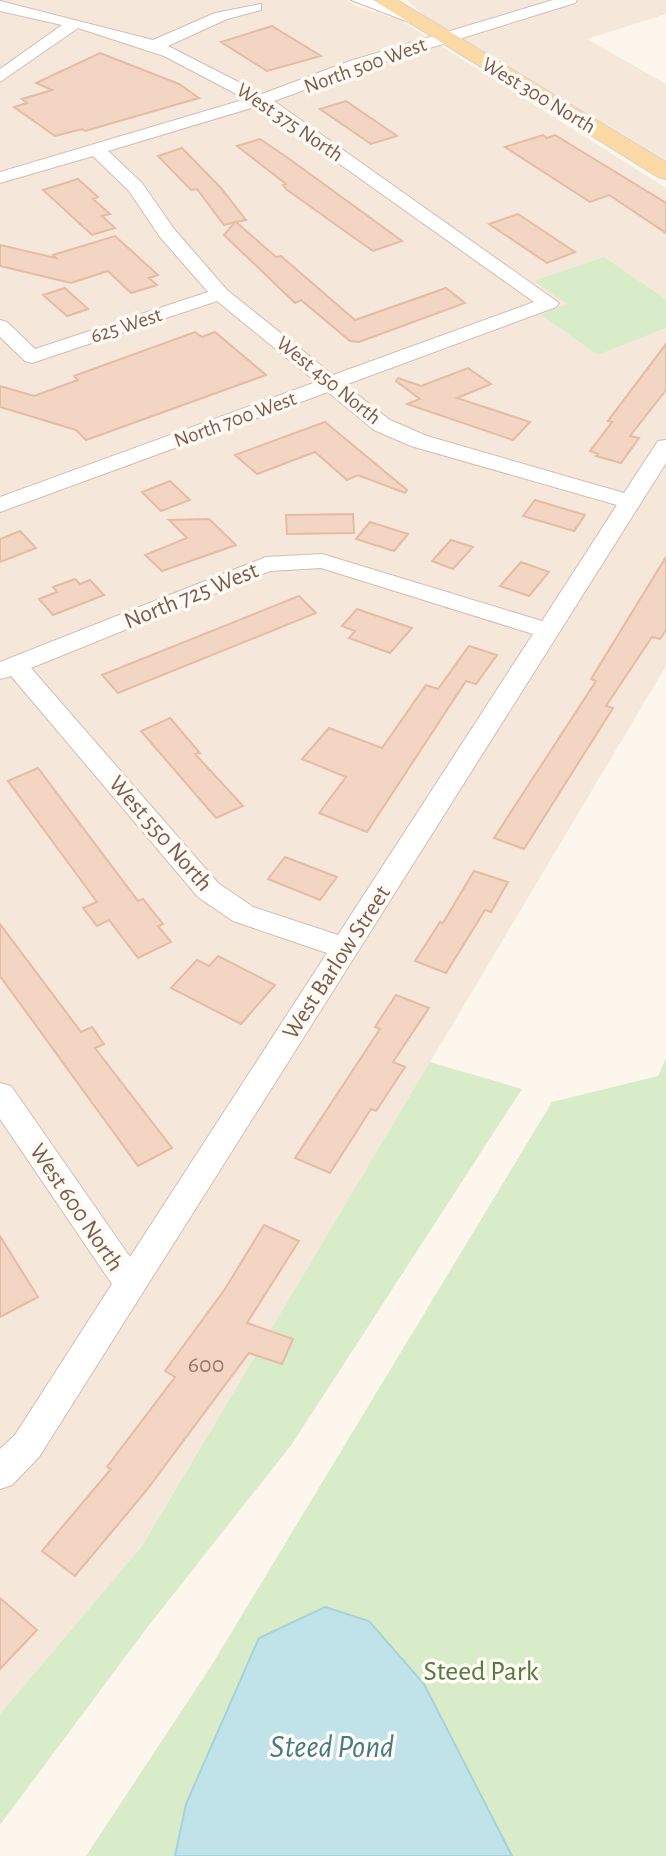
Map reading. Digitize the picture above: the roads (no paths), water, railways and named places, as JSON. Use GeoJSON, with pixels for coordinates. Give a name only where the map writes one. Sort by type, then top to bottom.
{"type":"FeatureCollection","features":[{"type":"Feature","properties":{"kind":"main road","name":"West 300 North"},"geometry":{"type":"LineString","coordinates":[[383,0],[666,172]]}},
{"type":"Feature","properties":{"kind":"street","name":"West 300 North"},"geometry":{"type":"LineString","coordinates":[[359,0],[412,18]]}},
{"type":"Feature","properties":{"kind":"street","name":"West 300 North"},"geometry":{"type":"LineString","coordinates":[[398,0],[412,18]]}},
{"type":"Feature","properties":{"kind":"street","name":"North 500 West"},"geometry":{"type":"LineString","coordinates":[[0,178],[261,100],[545,3],[569,0]]}},
{"type":"Feature","properties":{"kind":"street"},"geometry":{"type":"LineString","coordinates":[[155,46],[250,3]]}},
{"type":"Feature","properties":{"kind":"street","name":"West 375 North"},"geometry":{"type":"LineString","coordinates":[[0,6],[75,23],[155,46],[261,100],[549,303]]}},
{"type":"Feature","properties":{"kind":"street"},"geometry":{"type":"LineString","coordinates":[[0,78],[75,23]]}},
{"type":"Feature","properties":{"kind":"street","name":"West 450 North"},"geometry":{"type":"LineString","coordinates":[[96,149],[136,187],[167,233],[220,294],[382,425],[399,434],[630,502]]}},
{"type":"Feature","properties":{"kind":"street","name":"625 West"},"geometry":{"type":"LineString","coordinates":[[0,326],[32,356],[220,294]]}},
{"type":"Feature","properties":{"kind":"street","name":"North 700 West"},"geometry":{"type":"LineString","coordinates":[[0,505],[549,303]]}},
{"type":"Feature","properties":{"kind":"street","name":"West Barlow Street"},"geometry":{"type":"LineString","coordinates":[[0,1474],[27,1446],[666,446]]}},
{"type":"Feature","properties":{"kind":"street","name":"North 725 West"},"geometry":{"type":"LineString","coordinates":[[7,668],[266,564],[322,561],[548,631]]}},
{"type":"Feature","properties":{"kind":"street","name":"West 550 North"},"geometry":{"type":"LineString","coordinates":[[7,668],[208,890],[243,914],[345,948]]}},
{"type":"Feature","properties":{"kind":"street","name":"West 600 North"},"geometry":{"type":"LineString","coordinates":[[0,1095],[130,1284]]}},
{"type":"Feature","properties":{"kind":"water","name":"Steed Pond"},"geometry":{"type":"Polygon","coordinates":[[[325,1607],[369,1621],[424,1684],[512,1856],[175,1856],[186,1804],[259,1638],[325,1607]]]}},
{"type":"Feature","properties":{"kind":"park label","name":"Steed Park"},"geometry":{"type":"Point","coordinates":[481,1670]}}]}
